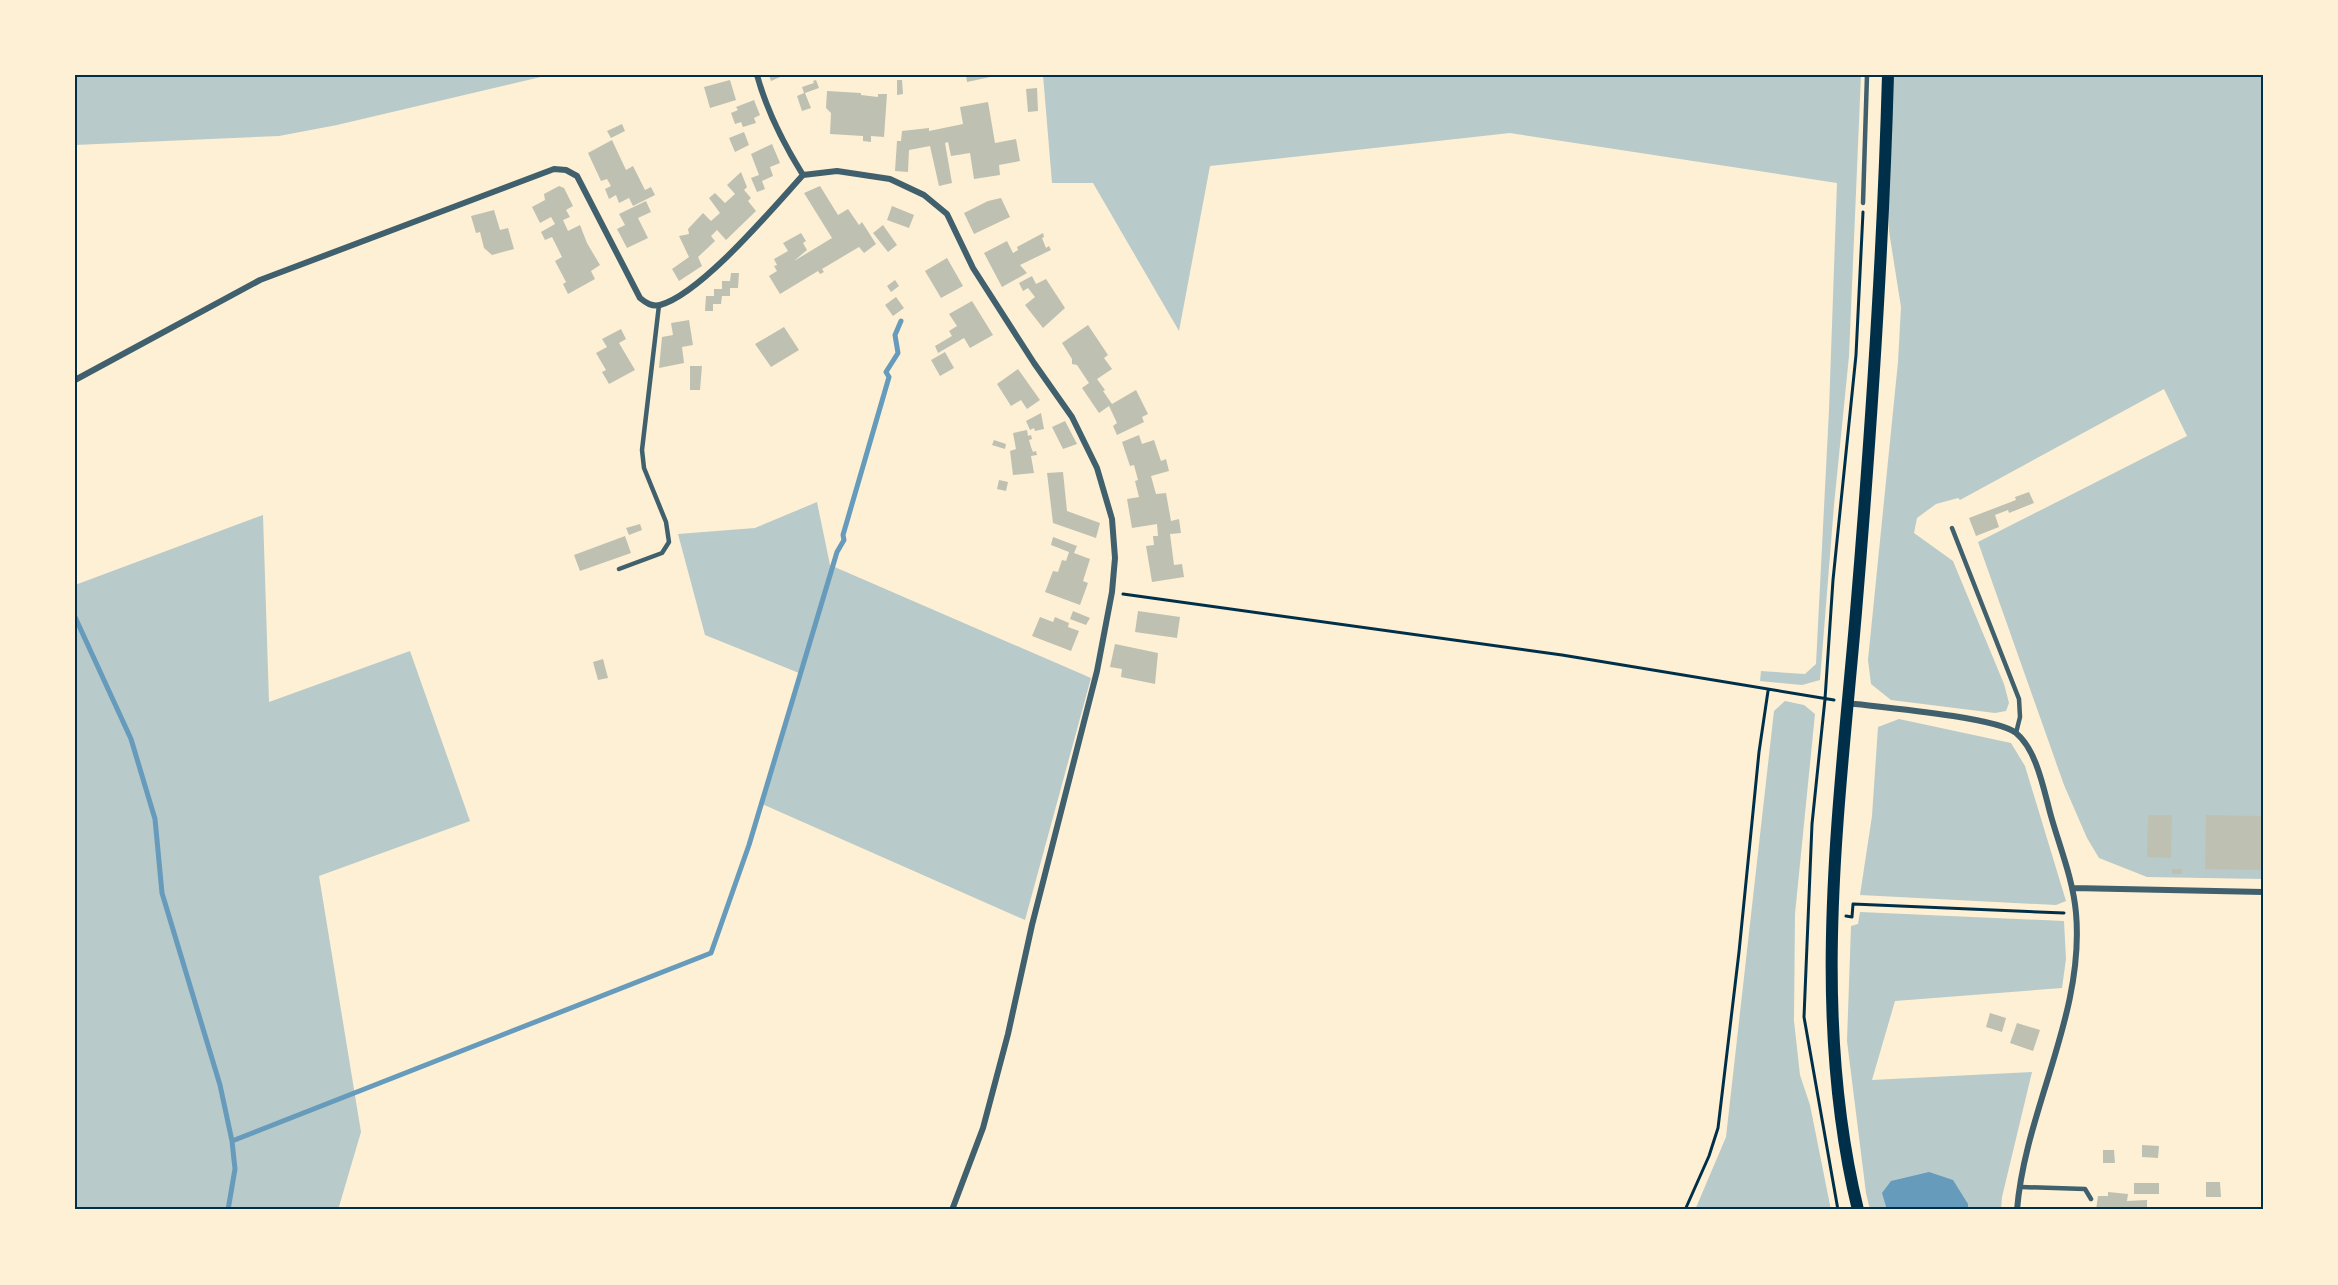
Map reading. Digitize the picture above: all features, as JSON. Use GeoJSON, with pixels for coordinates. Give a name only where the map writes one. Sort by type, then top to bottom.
{"type":"FeatureCollection","features":[{"type":"Feature","properties":{"kind":"main road"},"geometry":{"type":"LineString","coordinates":[[1858,1210],[1838,1102],[1833,1055],[1831,916],[1863,517],[1882,239],[1888,75]]}},
{"type":"Feature","properties":{"kind":"street"},"geometry":{"type":"LineString","coordinates":[[758,75],[765,105],[784,145],[803,176]]}},
{"type":"Feature","properties":{"kind":"street"},"geometry":{"type":"LineString","coordinates":[[75,380],[260,280],[554,169],[567,170],[577,176],[640,298],[649,305],[659,305],[681,295],[704,278],[803,176],[837,171],[890,179],[924,195],[947,214],[973,268],[1071,417],[1097,468],[1112,519],[1115,558],[1112,592],[1097,671],[1032,925],[1008,1034],[983,1128],[952,1210]]}},
{"type":"Feature","properties":{"kind":"street"},"geometry":{"type":"LineString","coordinates":[[1847,703],[1992,723],[2016,733],[2035,759],[2073,888],[2076,914],[2076,955],[2069,1001],[2032,1133],[2017,1210]]}},
{"type":"Feature","properties":{"kind":"street"},"geometry":{"type":"LineString","coordinates":[[2073,888],[2263,892]]}},
{"type":"Feature","properties":{"kind":"lane"},"geometry":{"type":"LineString","coordinates":[[1863,203],[1867,75]]}},
{"type":"Feature","properties":{"kind":"lane"},"geometry":{"type":"LineString","coordinates":[[619,569],[662,553],[669,542],[666,522],[644,468],[642,450],[659,305]]}},
{"type":"Feature","properties":{"kind":"lane"},"geometry":{"type":"LineString","coordinates":[[1952,528],[2019,699],[2020,717],[2016,733]]}},
{"type":"Feature","properties":{"kind":"lane"},"geometry":{"type":"LineString","coordinates":[[2021,1187],[2085,1189],[2091,1198]]}},
{"type":"Feature","properties":{"kind":"path"},"geometry":{"type":"LineString","coordinates":[[1838,1210],[1804,1017],[1812,824],[1825,699],[1833,580],[1856,355],[1863,203]]}},
{"type":"Feature","properties":{"kind":"path"},"geometry":{"type":"LineString","coordinates":[[1112,592],[1562,655],[1825,699]]}},
{"type":"Feature","properties":{"kind":"path"},"geometry":{"type":"LineString","coordinates":[[1685,1210],[1709,1156],[1718,1128],[1759,752],[1768,691]]}},
{"type":"Feature","properties":{"kind":"path"},"geometry":{"type":"LineString","coordinates":[[1831,916],[1852,916],[1853,904],[2076,914]]}},
{"type":"Feature","properties":{"kind":"shaded area"},"geometry":{"type":"Polygon","coordinates":[[[75,75],[549,75],[337,125],[279,136],[75,145],[75,75]]]}},
{"type":"Feature","properties":{"kind":"shaded area"},"geometry":{"type":"Polygon","coordinates":[[[1043,75],[1861,75],[1849,356],[1820,680],[1802,685],[1760,681],[1761,671],[1805,674],[1816,664],[1829,410],[1837,183],[1510,133],[1210,166],[1179,331],[1093,183],[1052,183],[1043,75]]]}},
{"type":"Feature","properties":{"kind":"shaded area"},"geometry":{"type":"Polygon","coordinates":[[[1885,75],[2263,75],[2263,879],[2147,877],[2099,858],[2087,838],[2064,785],[1978,542],[2187,436],[2164,389],[1960,500],[1958,498],[1936,504],[1917,518],[1914,533],[1953,561],[2004,684],[2009,703],[2006,711],[1995,713],[1891,700],[1871,684],[1868,660],[1898,362],[1901,307],[1889,231],[1884,116],[1885,75]]]}},
{"type":"Feature","properties":{"kind":"shaded area"},"geometry":{"type":"Polygon","coordinates":[[[817,502],[830,565],[1091,678],[1025,920],[762,804],[799,673],[705,635],[678,534],[755,528],[817,502]]]}},
{"type":"Feature","properties":{"kind":"shaded area"},"geometry":{"type":"Polygon","coordinates":[[[263,515],[269,702],[410,651],[470,821],[319,876],[361,1132],[338,1210],[75,1210],[75,585],[263,515]]]}},
{"type":"Feature","properties":{"kind":"shaded area"},"geometry":{"type":"Polygon","coordinates":[[[1785,701],[1804,705],[1815,714],[1795,914],[1794,1021],[1800,1075],[1810,1105],[1831,1210],[1695,1210],[1726,1137],[1774,711],[1785,701]]]}},
{"type":"Feature","properties":{"kind":"shaded area"},"geometry":{"type":"Polygon","coordinates":[[[1899,719],[2011,743],[2025,766],[2066,901],[2056,905],[1860,895],[1872,816],[1878,727],[1899,719]]]}},
{"type":"Feature","properties":{"kind":"shaded area"},"geometry":{"type":"Polygon","coordinates":[[[1860,912],[2064,921],[2066,959],[2062,988],[1895,1001],[1872,1080],[2032,1072],[2002,1197],[2001,1210],[1870,1210],[1847,1041],[1851,926],[1858,924],[1860,912]]]}},
{"type":"Feature","properties":{"kind":"water"},"geometry":{"type":"Polygon","coordinates":[[[1929,1172],[1953,1180],[1968,1204],[1968,1210],[1887,1210],[1882,1193],[1891,1181],[1929,1172]]]}},
{"type":"Feature","properties":{"kind":"building"},"geometry":{"type":"Polygon","coordinates":[[[769,75],[785,75],[771,81],[769,75]]]}},
{"type":"Feature","properties":{"kind":"building"},"geometry":{"type":"Polygon","coordinates":[[[966,75],[995,75],[995,76],[967,82],[966,75]]]}},
{"type":"Feature","properties":{"kind":"building"},"geometry":{"type":"Polygon","coordinates":[[[730,80],[736,100],[710,108],[704,87],[730,80]]]}},
{"type":"Feature","properties":{"kind":"building"},"geometry":{"type":"Polygon","coordinates":[[[816,80],[819,88],[805,93],[811,108],[802,111],[797,96],[804,93],[802,87],[816,80]]]}},
{"type":"Feature","properties":{"kind":"building"},"geometry":{"type":"Polygon","coordinates":[[[897,80],[902,80],[903,94],[897,95],[897,80]]]}},
{"type":"Feature","properties":{"kind":"building"},"geometry":{"type":"Polygon","coordinates":[[[1037,88],[1038,111],[1028,112],[1026,89],[1037,88]]]}},
{"type":"Feature","properties":{"kind":"building"},"geometry":{"type":"Polygon","coordinates":[[[827,91],[861,93],[861,95],[878,97],[878,94],[887,94],[884,137],[871,136],[871,142],[863,141],[863,136],[830,134],[831,113],[826,108],[827,91]]]}},
{"type":"Feature","properties":{"kind":"building"},"geometry":{"type":"Polygon","coordinates":[[[754,100],[760,115],[754,118],[756,123],[743,127],[741,122],[735,124],[731,113],[738,110],[736,107],[754,100]]]}},
{"type":"Feature","properties":{"kind":"building"},"geometry":{"type":"Polygon","coordinates":[[[988,102],[995,143],[1016,139],[1020,161],[999,165],[1000,175],[974,179],[970,153],[951,156],[948,142],[945,143],[952,183],[939,186],[930,146],[909,150],[908,172],[895,171],[897,141],[901,141],[902,131],[929,128],[929,131],[963,124],[960,107],[988,102]]]}},
{"type":"Feature","properties":{"kind":"building"},"geometry":{"type":"Polygon","coordinates":[[[622,124],[625,131],[611,138],[607,131],[622,124]]]}},
{"type":"Feature","properties":{"kind":"building"},"geometry":{"type":"Polygon","coordinates":[[[744,132],[749,145],[735,152],[729,138],[744,132]]]}},
{"type":"Feature","properties":{"kind":"building"},"geometry":{"type":"Polygon","coordinates":[[[612,140],[626,170],[633,166],[645,190],[651,187],[655,195],[633,206],[629,198],[619,203],[616,195],[609,199],[605,189],[611,186],[607,179],[601,181],[588,153],[612,140]]]}},
{"type":"Feature","properties":{"kind":"building"},"geometry":{"type":"Polygon","coordinates":[[[772,144],[780,163],[770,167],[773,176],[762,181],[765,189],[757,192],[751,178],[759,175],[751,154],[772,144]]]}},
{"type":"Feature","properties":{"kind":"building"},"geometry":{"type":"Polygon","coordinates":[[[741,172],[747,187],[744,190],[751,198],[748,201],[756,211],[726,240],[717,230],[711,236],[715,241],[698,257],[702,266],[679,281],[672,269],[689,257],[679,236],[689,234],[688,229],[703,213],[711,221],[720,213],[709,198],[715,193],[725,203],[735,194],[727,185],[741,172]]]}},
{"type":"Feature","properties":{"kind":"building"},"geometry":{"type":"Polygon","coordinates":[[[559,186],[564,188],[573,206],[566,210],[570,217],[563,220],[568,231],[580,225],[600,265],[591,271],[595,279],[568,294],[563,284],[566,282],[555,261],[562,257],[552,237],[545,240],[541,232],[555,224],[551,217],[540,223],[532,207],[545,200],[544,194],[559,186]]]}},
{"type":"Feature","properties":{"kind":"building"},"geometry":{"type":"Polygon","coordinates":[[[820,186],[838,215],[848,209],[859,225],[862,222],[876,244],[864,253],[859,247],[822,269],[824,272],[820,274],[818,271],[780,294],[769,276],[777,271],[774,259],[788,251],[783,243],[801,233],[806,241],[803,243],[807,250],[794,261],[832,238],[804,193],[820,186]]]}},
{"type":"Feature","properties":{"kind":"building"},"geometry":{"type":"Polygon","coordinates":[[[1001,198],[1010,217],[974,234],[964,213],[988,201],[1001,198]]]}},
{"type":"Feature","properties":{"kind":"building"},"geometry":{"type":"Polygon","coordinates":[[[646,201],[651,212],[638,218],[648,238],[627,248],[617,229],[625,225],[619,214],[646,201]]]}},
{"type":"Feature","properties":{"kind":"building"},"geometry":{"type":"Polygon","coordinates":[[[892,206],[914,215],[909,228],[887,220],[892,206]]]}},
{"type":"Feature","properties":{"kind":"building"},"geometry":{"type":"Polygon","coordinates":[[[494,210],[500,230],[508,228],[514,249],[492,255],[484,248],[480,232],[476,233],[471,216],[494,210]]]}},
{"type":"Feature","properties":{"kind":"building"},"geometry":{"type":"Polygon","coordinates":[[[883,225],[897,245],[888,252],[873,233],[883,225]]]}},
{"type":"Feature","properties":{"kind":"building"},"geometry":{"type":"Polygon","coordinates":[[[1043,233],[1042,238],[1046,248],[1049,246],[1051,250],[1020,265],[1027,273],[1002,287],[984,253],[1007,241],[1013,253],[1018,250],[1017,247],[1043,233]]]}},
{"type":"Feature","properties":{"kind":"building"},"geometry":{"type":"Polygon","coordinates":[[[947,258],[963,286],[941,298],[925,271],[947,258]]]}},
{"type":"Feature","properties":{"kind":"building"},"geometry":{"type":"Polygon","coordinates":[[[731,273],[739,273],[738,288],[730,288],[730,296],[722,296],[721,304],[713,304],[713,311],[705,311],[706,296],[714,296],[714,289],[722,289],[722,281],[730,281],[731,273]]]}},
{"type":"Feature","properties":{"kind":"building"},"geometry":{"type":"Polygon","coordinates":[[[1032,276],[1036,284],[1046,279],[1065,308],[1043,328],[1025,305],[1035,297],[1028,288],[1023,291],[1019,283],[1032,276]]]}},
{"type":"Feature","properties":{"kind":"building"},"geometry":{"type":"Polygon","coordinates":[[[895,280],[899,286],[891,292],[887,286],[895,280]]]}},
{"type":"Feature","properties":{"kind":"building"},"geometry":{"type":"Polygon","coordinates":[[[896,297],[904,308],[893,316],[885,305],[896,297]]]}},
{"type":"Feature","properties":{"kind":"building"},"geometry":{"type":"Polygon","coordinates":[[[972,301],[993,335],[970,348],[964,338],[938,353],[935,346],[952,336],[949,331],[957,326],[949,314],[972,301]]]}},
{"type":"Feature","properties":{"kind":"building"},"geometry":{"type":"Polygon","coordinates":[[[689,320],[693,345],[682,347],[684,363],[659,368],[662,337],[673,335],[671,323],[689,320]]]}},
{"type":"Feature","properties":{"kind":"building"},"geometry":{"type":"Polygon","coordinates":[[[1088,325],[1108,355],[1104,358],[1112,369],[1097,379],[1105,390],[1103,391],[1112,404],[1136,390],[1148,414],[1142,417],[1144,422],[1117,435],[1113,426],[1117,423],[1109,406],[1099,413],[1082,388],[1089,383],[1077,365],[1072,364],[1072,359],[1062,343],[1088,325]]]}},
{"type":"Feature","properties":{"kind":"building"},"geometry":{"type":"Polygon","coordinates":[[[784,327],[799,350],[771,367],[755,344],[784,327]]]}},
{"type":"Feature","properties":{"kind":"building"},"geometry":{"type":"Polygon","coordinates":[[[621,329],[626,339],[619,343],[635,370],[609,384],[602,372],[606,370],[596,353],[607,347],[602,339],[621,329]]]}},
{"type":"Feature","properties":{"kind":"building"},"geometry":{"type":"Polygon","coordinates":[[[945,352],[954,368],[940,376],[931,360],[945,352]]]}},
{"type":"Feature","properties":{"kind":"building"},"geometry":{"type":"Polygon","coordinates":[[[690,366],[702,366],[700,390],[690,390],[690,366]]]}},
{"type":"Feature","properties":{"kind":"building"},"geometry":{"type":"Polygon","coordinates":[[[1018,369],[1040,400],[1027,409],[1021,400],[1011,406],[997,384],[1018,369]]]}},
{"type":"Feature","properties":{"kind":"building"},"geometry":{"type":"Polygon","coordinates":[[[1041,413],[1044,429],[1030,430],[1026,421],[1041,413]]]}},
{"type":"Feature","properties":{"kind":"building"},"geometry":{"type":"Polygon","coordinates":[[[1065,421],[1077,444],[1063,449],[1052,427],[1065,421]]]}},
{"type":"Feature","properties":{"kind":"building"},"geometry":{"type":"Polygon","coordinates":[[[1027,430],[1028,436],[1031,435],[1032,439],[1029,440],[1033,452],[1036,451],[1037,455],[1031,456],[1034,473],[1013,475],[1010,451],[1016,449],[1013,433],[1027,430]]]}},
{"type":"Feature","properties":{"kind":"building"},"geometry":{"type":"Polygon","coordinates":[[[1139,435],[1142,444],[1154,440],[1161,461],[1166,459],[1169,471],[1151,476],[1156,494],[1166,493],[1171,521],[1179,519],[1181,533],[1170,534],[1174,565],[1182,564],[1184,577],[1152,582],[1146,546],[1154,545],[1153,536],[1158,536],[1157,524],[1132,528],[1127,499],[1139,497],[1135,481],[1138,480],[1134,465],[1130,466],[1122,442],[1139,435]]]}},
{"type":"Feature","properties":{"kind":"building"},"geometry":{"type":"Polygon","coordinates":[[[994,440],[1006,444],[1005,449],[992,445],[994,440]]]}},
{"type":"Feature","properties":{"kind":"building"},"geometry":{"type":"Polygon","coordinates":[[[1063,472],[1067,511],[1100,523],[1096,538],[1053,523],[1047,473],[1063,472]]]}},
{"type":"Feature","properties":{"kind":"building"},"geometry":{"type":"Polygon","coordinates":[[[999,480],[1008,482],[1006,491],[997,489],[999,480]]]}},
{"type":"Feature","properties":{"kind":"building"},"geometry":{"type":"Polygon","coordinates":[[[2029,492],[2034,503],[2009,513],[2008,510],[1995,515],[1999,527],[1976,536],[1969,518],[2016,500],[2015,497],[2029,492]]]}},
{"type":"Feature","properties":{"kind":"building"},"geometry":{"type":"Polygon","coordinates":[[[640,524],[642,530],[629,535],[626,528],[640,524]]]}},
{"type":"Feature","properties":{"kind":"building"},"geometry":{"type":"Polygon","coordinates":[[[625,536],[631,553],[580,571],[574,555],[625,536]]]}},
{"type":"Feature","properties":{"kind":"building"},"geometry":{"type":"Polygon","coordinates":[[[1053,537],[1077,546],[1074,553],[1090,559],[1083,581],[1088,583],[1080,605],[1045,592],[1053,571],[1058,572],[1062,560],[1066,561],[1069,552],[1051,545],[1053,537]]]}},
{"type":"Feature","properties":{"kind":"building"},"geometry":{"type":"Polygon","coordinates":[[[1073,611],[1090,618],[1086,625],[1070,619],[1073,611]]]}},
{"type":"Feature","properties":{"kind":"building"},"geometry":{"type":"Polygon","coordinates":[[[1138,611],[1180,617],[1177,638],[1135,632],[1138,611]]]}},
{"type":"Feature","properties":{"kind":"building"},"geometry":{"type":"Polygon","coordinates":[[[1040,617],[1053,622],[1055,617],[1069,623],[1068,627],[1079,631],[1071,651],[1032,636],[1040,617]]]}},
{"type":"Feature","properties":{"kind":"building"},"geometry":{"type":"Polygon","coordinates":[[[1115,644],[1158,653],[1155,684],[1121,677],[1122,669],[1110,667],[1115,644]]]}},
{"type":"Feature","properties":{"kind":"building"},"geometry":{"type":"Polygon","coordinates":[[[603,659],[608,678],[598,680],[593,662],[603,659]]]}},
{"type":"Feature","properties":{"kind":"building"},"geometry":{"type":"Polygon","coordinates":[[[2148,815],[2172,815],[2171,858],[2147,857],[2148,815]]]}},
{"type":"Feature","properties":{"kind":"building"},"geometry":{"type":"Polygon","coordinates":[[[2206,815],[2263,816],[2263,870],[2205,869],[2206,815]]]}},
{"type":"Feature","properties":{"kind":"building"},"geometry":{"type":"Polygon","coordinates":[[[2172,869],[2182,869],[2182,874],[2172,874],[2172,869]]]}},
{"type":"Feature","properties":{"kind":"building"},"geometry":{"type":"Polygon","coordinates":[[[1990,1013],[2006,1018],[2002,1032],[1986,1027],[1990,1013]]]}},
{"type":"Feature","properties":{"kind":"building"},"geometry":{"type":"Polygon","coordinates":[[[2017,1023],[2040,1030],[2033,1051],[2010,1043],[2017,1023]]]}},
{"type":"Feature","properties":{"kind":"building"},"geometry":{"type":"Polygon","coordinates":[[[2142,1145],[2159,1146],[2158,1158],[2142,1157],[2142,1145]]]}},
{"type":"Feature","properties":{"kind":"building"},"geometry":{"type":"Polygon","coordinates":[[[2103,1150],[2114,1150],[2115,1163],[2103,1163],[2103,1150]]]}},
{"type":"Feature","properties":{"kind":"building"},"geometry":{"type":"Polygon","coordinates":[[[2206,1182],[2220,1182],[2221,1197],[2206,1197],[2206,1182]]]}},
{"type":"Feature","properties":{"kind":"building"},"geometry":{"type":"Polygon","coordinates":[[[2134,1183],[2159,1183],[2159,1194],[2134,1194],[2134,1183]]]}},
{"type":"Feature","properties":{"kind":"building"},"geometry":{"type":"Polygon","coordinates":[[[2108,1192],[2128,1194],[2127,1201],[2147,1200],[2147,1210],[2096,1210],[2098,1196],[2108,1196],[2108,1192]]]}},
{"type":"Feature","properties":{"kind":"waterway"},"geometry":{"type":"LineString","coordinates":[[232,1141],[711,953],[749,845],[837,552],[844,540],[843,535],[889,377],[886,372],[898,353],[895,335],[901,321]]}},
{"type":"Feature","properties":{"kind":"waterway"},"geometry":{"type":"LineString","coordinates":[[75,617],[131,739],[155,819],[162,893],[220,1085],[232,1141],[235,1169],[228,1210]]}}]}
